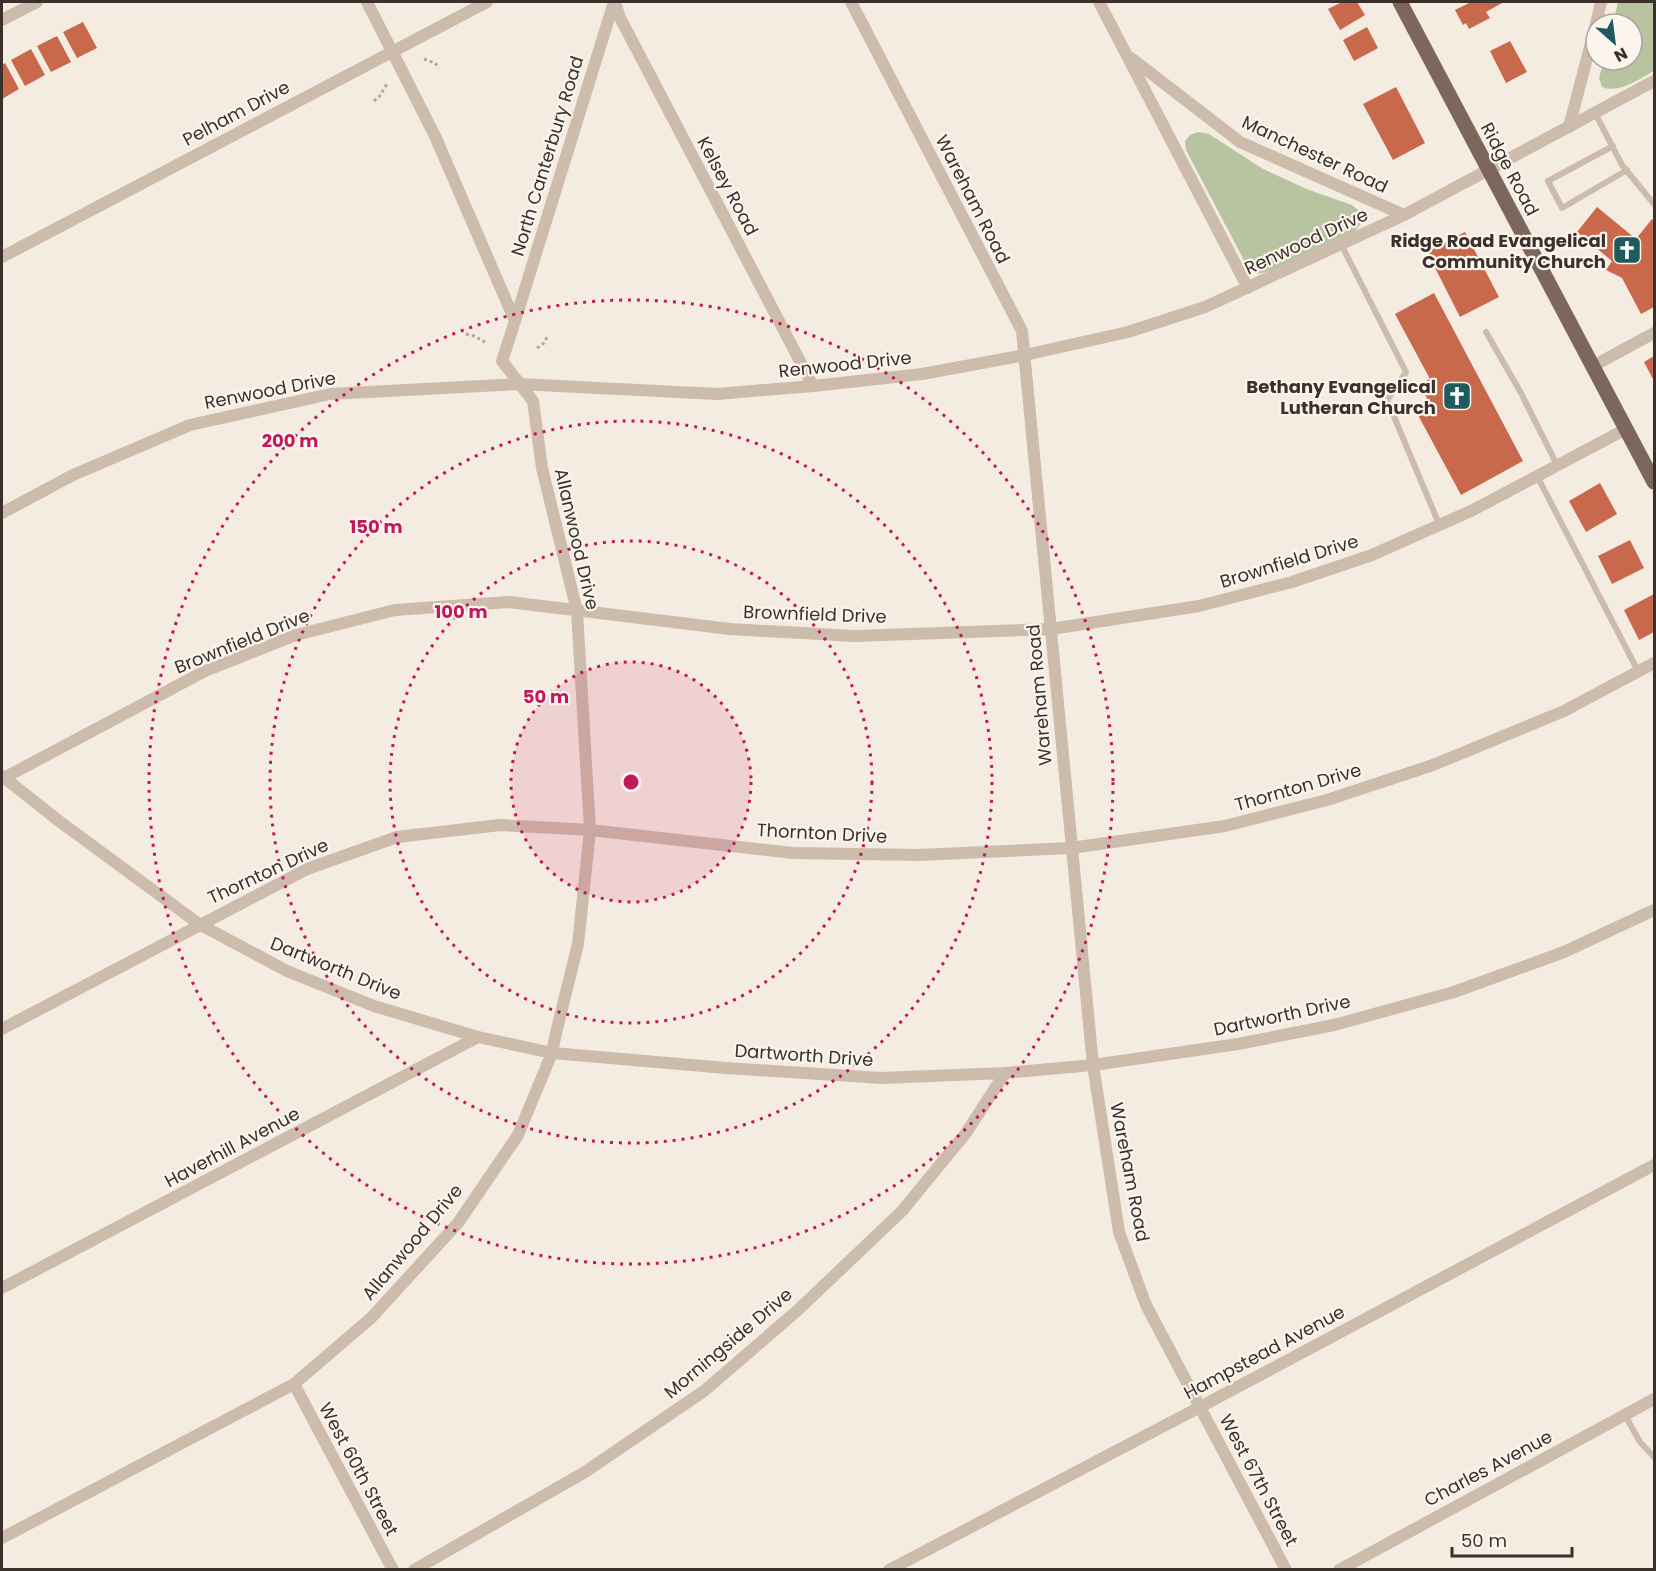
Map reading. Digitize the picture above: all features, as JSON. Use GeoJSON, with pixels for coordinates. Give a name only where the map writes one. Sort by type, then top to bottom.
{"type":"FeatureCollection","features":[{"type":"Feature","properties":{"kind":"main road","name":"Ridge Road"},"geometry":{"type":"LineString","coordinates":[[1400,2],[1654,482]]}},
{"type":"Feature","properties":{"kind":"street"},"geometry":{"type":"LineString","coordinates":[[2,20],[37,2]]}},
{"type":"Feature","properties":{"kind":"street"},"geometry":{"type":"LineString","coordinates":[[367,2],[435,136],[515,321]]}},
{"type":"Feature","properties":{"kind":"street","name":"Pelham Drive"},"geometry":{"type":"LineString","coordinates":[[2,256],[487,2]]}},
{"type":"Feature","properties":{"kind":"street","name":"North Canterbury Road"},"geometry":{"type":"LineString","coordinates":[[515,321],[615,2]]}},
{"type":"Feature","properties":{"kind":"street","name":"Kelsey Road"},"geometry":{"type":"LineString","coordinates":[[615,2],[620,18],[813,386]]}},
{"type":"Feature","properties":{"kind":"street","name":"Wareham Road"},"geometry":{"type":"LineString","coordinates":[[851,2],[1022,331],[1093,1065],[1119,1232],[1146,1305],[1200,1407]]}},
{"type":"Feature","properties":{"kind":"street","name":"Manchester Road"},"geometry":{"type":"LineString","coordinates":[[1099,2],[1248,288]]}},
{"type":"Feature","properties":{"kind":"street","name":"Manchester Road"},"geometry":{"type":"LineString","coordinates":[[1128,56],[1240,142],[1404,215]]}},
{"type":"Feature","properties":{"kind":"street"},"geometry":{"type":"LineString","coordinates":[[1569,127],[1584,70]]}},
{"type":"Feature","properties":{"kind":"street","name":"Renwood Drive"},"geometry":{"type":"LineString","coordinates":[[2,513],[73,475],[190,425],[330,394],[519,384],[717,394],[922,374],[1025,355],[1128,332],[1205,307],[1404,215],[1654,81]]}},
{"type":"Feature","properties":{"kind":"street","name":"Allanwood Drive"},"geometry":{"type":"LineString","coordinates":[[2,1538],[294,1384],[371,1318],[458,1222],[518,1135],[552,1053],[578,944],[590,830],[577,611],[542,468],[532,401],[502,361],[515,321]]}},
{"type":"Feature","properties":{"kind":"street"},"geometry":{"type":"LineString","coordinates":[[1593,366],[1654,333]]}},
{"type":"Feature","properties":{"kind":"street","name":"Brownfield Drive"},"geometry":{"type":"LineString","coordinates":[[2,777],[205,671],[296,635],[395,610],[509,602],[730,629],[855,636],[1051,629],[1199,606],[1292,582],[1372,555],[1473,510],[1626,429]]}},
{"type":"Feature","properties":{"kind":"street","name":"Thornton Drive"},"geometry":{"type":"LineString","coordinates":[[2,1029],[307,869],[396,837],[500,825],[590,830],[793,853],[919,855],[1071,848],[1225,826],[1327,800],[1433,765],[1564,711],[1654,663]]}},
{"type":"Feature","properties":{"kind":"street","name":"Dartworth Drive"},"geometry":{"type":"LineString","coordinates":[[2,777],[58,821],[200,924],[287,971],[374,1006],[478,1037],[552,1053],[726,1068],[881,1078],[1005,1073],[1093,1065],[1238,1044],[1334,1024],[1454,992],[1564,952],[1654,910]]}},
{"type":"Feature","properties":{"kind":"street","name":"Haverhill Avenue"},"geometry":{"type":"LineString","coordinates":[[2,1288],[478,1037]]}},
{"type":"Feature","properties":{"kind":"street","name":"Morningside Drive"},"geometry":{"type":"LineString","coordinates":[[414,1569],[585,1473],[704,1391],[798,1310],[902,1211],[966,1133],[1005,1073]]}},
{"type":"Feature","properties":{"kind":"street","name":"Hampstead Avenue"},"geometry":{"type":"LineString","coordinates":[[889,1569],[1200,1407],[1654,1165]]}},
{"type":"Feature","properties":{"kind":"street","name":"West 60th Street"},"geometry":{"type":"LineString","coordinates":[[294,1384],[393,1569]]}},
{"type":"Feature","properties":{"kind":"street","name":"Charles Avenue"},"geometry":{"type":"LineString","coordinates":[[1339,1569],[1654,1399]]}},
{"type":"Feature","properties":{"kind":"street","name":"West 67th Street"},"geometry":{"type":"LineString","coordinates":[[1200,1407],[1286,1569]]}},
{"type":"Feature","properties":{"kind":"lane"},"geometry":{"type":"LineString","coordinates":[[1595,113],[1627,170],[1654,204]]}},
{"type":"Feature","properties":{"kind":"lane"},"geometry":{"type":"LineString","coordinates":[[1613,146],[1548,181],[1562,208],[1627,170]]}},
{"type":"Feature","properties":{"kind":"lane"},"geometry":{"type":"LineString","coordinates":[[1341,244],[1406,372],[1387,400],[1439,524]]}},
{"type":"Feature","properties":{"kind":"lane"},"geometry":{"type":"LineString","coordinates":[[1486,332],[1558,465]]}},
{"type":"Feature","properties":{"kind":"lane"},"geometry":{"type":"LineString","coordinates":[[1537,476],[1638,671]]}},
{"type":"Feature","properties":{"kind":"lane"},"geometry":{"type":"LineString","coordinates":[[1626,1414],[1640,1443],[1654,1457]]}},
{"type":"Feature","properties":{"kind":"path"},"geometry":{"type":"LineString","coordinates":[[424,59],[435,63],[439,68]]}},
{"type":"Feature","properties":{"kind":"path"},"geometry":{"type":"LineString","coordinates":[[374,101],[387,84]]}},
{"type":"Feature","properties":{"kind":"path"},"geometry":{"type":"LineString","coordinates":[[466,334],[485,342]]}},
{"type":"Feature","properties":{"kind":"path"},"geometry":{"type":"LineString","coordinates":[[537,348],[543,345],[548,335]]}},
{"type":"Feature","properties":{"kind":"green space"},"geometry":{"type":"Polygon","coordinates":[[[1618,2],[1654,2],[1654,71],[1629,85],[1608,89],[1602,87],[1599,78],[1601,72],[1644,72],[1644,12],[1616,12],[1618,2]]]}},
{"type":"Feature","properties":{"kind":"green space"},"geometry":{"type":"Polygon","coordinates":[[[1198,132],[1209,134],[1263,169],[1309,190],[1352,205],[1362,213],[1361,224],[1353,233],[1278,269],[1258,274],[1247,266],[1186,150],[1185,141],[1190,135],[1198,132]]]}},
{"type":"Feature","properties":{"kind":"building"},"geometry":{"type":"Polygon","coordinates":[[[1342,2],[1357,2],[1365,15],[1340,30],[1328,9],[1342,2]]]}},
{"type":"Feature","properties":{"kind":"building"},"geometry":{"type":"Polygon","coordinates":[[[1471,2],[1502,3],[1486,12],[1490,18],[1469,29],[1466,23],[1463,25],[1455,10],[1471,2]]]}},
{"type":"Feature","properties":{"kind":"building"},"geometry":{"type":"Polygon","coordinates":[[[83,22],[97,48],[77,58],[63,32],[83,22]]]}},
{"type":"Feature","properties":{"kind":"building"},"geometry":{"type":"Polygon","coordinates":[[[1367,27],[1378,48],[1354,61],[1343,40],[1367,27]]]}},
{"type":"Feature","properties":{"kind":"building"},"geometry":{"type":"Polygon","coordinates":[[[57,36],[71,62],[51,72],[37,46],[57,36]]]}},
{"type":"Feature","properties":{"kind":"building"},"geometry":{"type":"Polygon","coordinates":[[[1510,41],[1527,72],[1506,83],[1490,51],[1510,41]]]}},
{"type":"Feature","properties":{"kind":"building"},"geometry":{"type":"Polygon","coordinates":[[[31,49],[45,75],[25,86],[11,60],[31,49]]]}},
{"type":"Feature","properties":{"kind":"building"},"geometry":{"type":"Polygon","coordinates":[[[5,63],[19,89],[2,99],[2,65],[5,63]]]}},
{"type":"Feature","properties":{"kind":"building"},"geometry":{"type":"Polygon","coordinates":[[[1396,87],[1425,143],[1393,160],[1363,104],[1396,87]]]}},
{"type":"Feature","properties":{"kind":"building","name":"Ridge Road Evangelical Community Church"},"geometry":{"type":"Polygon","coordinates":[[[1597,207],[1636,239],[1652,219],[1654,221],[1654,307],[1641,314],[1622,278],[1606,270],[1612,261],[1577,232],[1597,207]]]}},
{"type":"Feature","properties":{"kind":"building"},"geometry":{"type":"Polygon","coordinates":[[[1465,232],[1499,297],[1460,317],[1427,252],[1465,232]]]}},
{"type":"Feature","properties":{"kind":"building","name":"Bethany Evangelical Lutheran Church"},"geometry":{"type":"Polygon","coordinates":[[[1434,293],[1523,461],[1461,495],[1418,415],[1432,408],[1419,384],[1430,379],[1395,314],[1434,293]]]}},
{"type":"Feature","properties":{"kind":"building"},"geometry":{"type":"Polygon","coordinates":[[[1654,356],[1654,381],[1644,362],[1654,356]]]}},
{"type":"Feature","properties":{"kind":"building"},"geometry":{"type":"Polygon","coordinates":[[[1600,483],[1617,514],[1586,532],[1569,501],[1600,483]]]}},
{"type":"Feature","properties":{"kind":"building"},"geometry":{"type":"Polygon","coordinates":[[[1630,540],[1644,568],[1612,584],[1598,556],[1630,540]]]}},
{"type":"Feature","properties":{"kind":"building"},"geometry":{"type":"Polygon","coordinates":[[[1654,594],[1654,632],[1639,640],[1624,610],[1654,594]]]}},
{"type":"Feature","properties":{"kind":"place","name":"Ridge Road Evangelical Community Church"},"geometry":{"type":"Point","coordinates":[1627,250]}},
{"type":"Feature","properties":{"kind":"place","name":"Bethany Evangelical Lutheran Church"},"geometry":{"type":"Point","coordinates":[1457,396]}}]}
